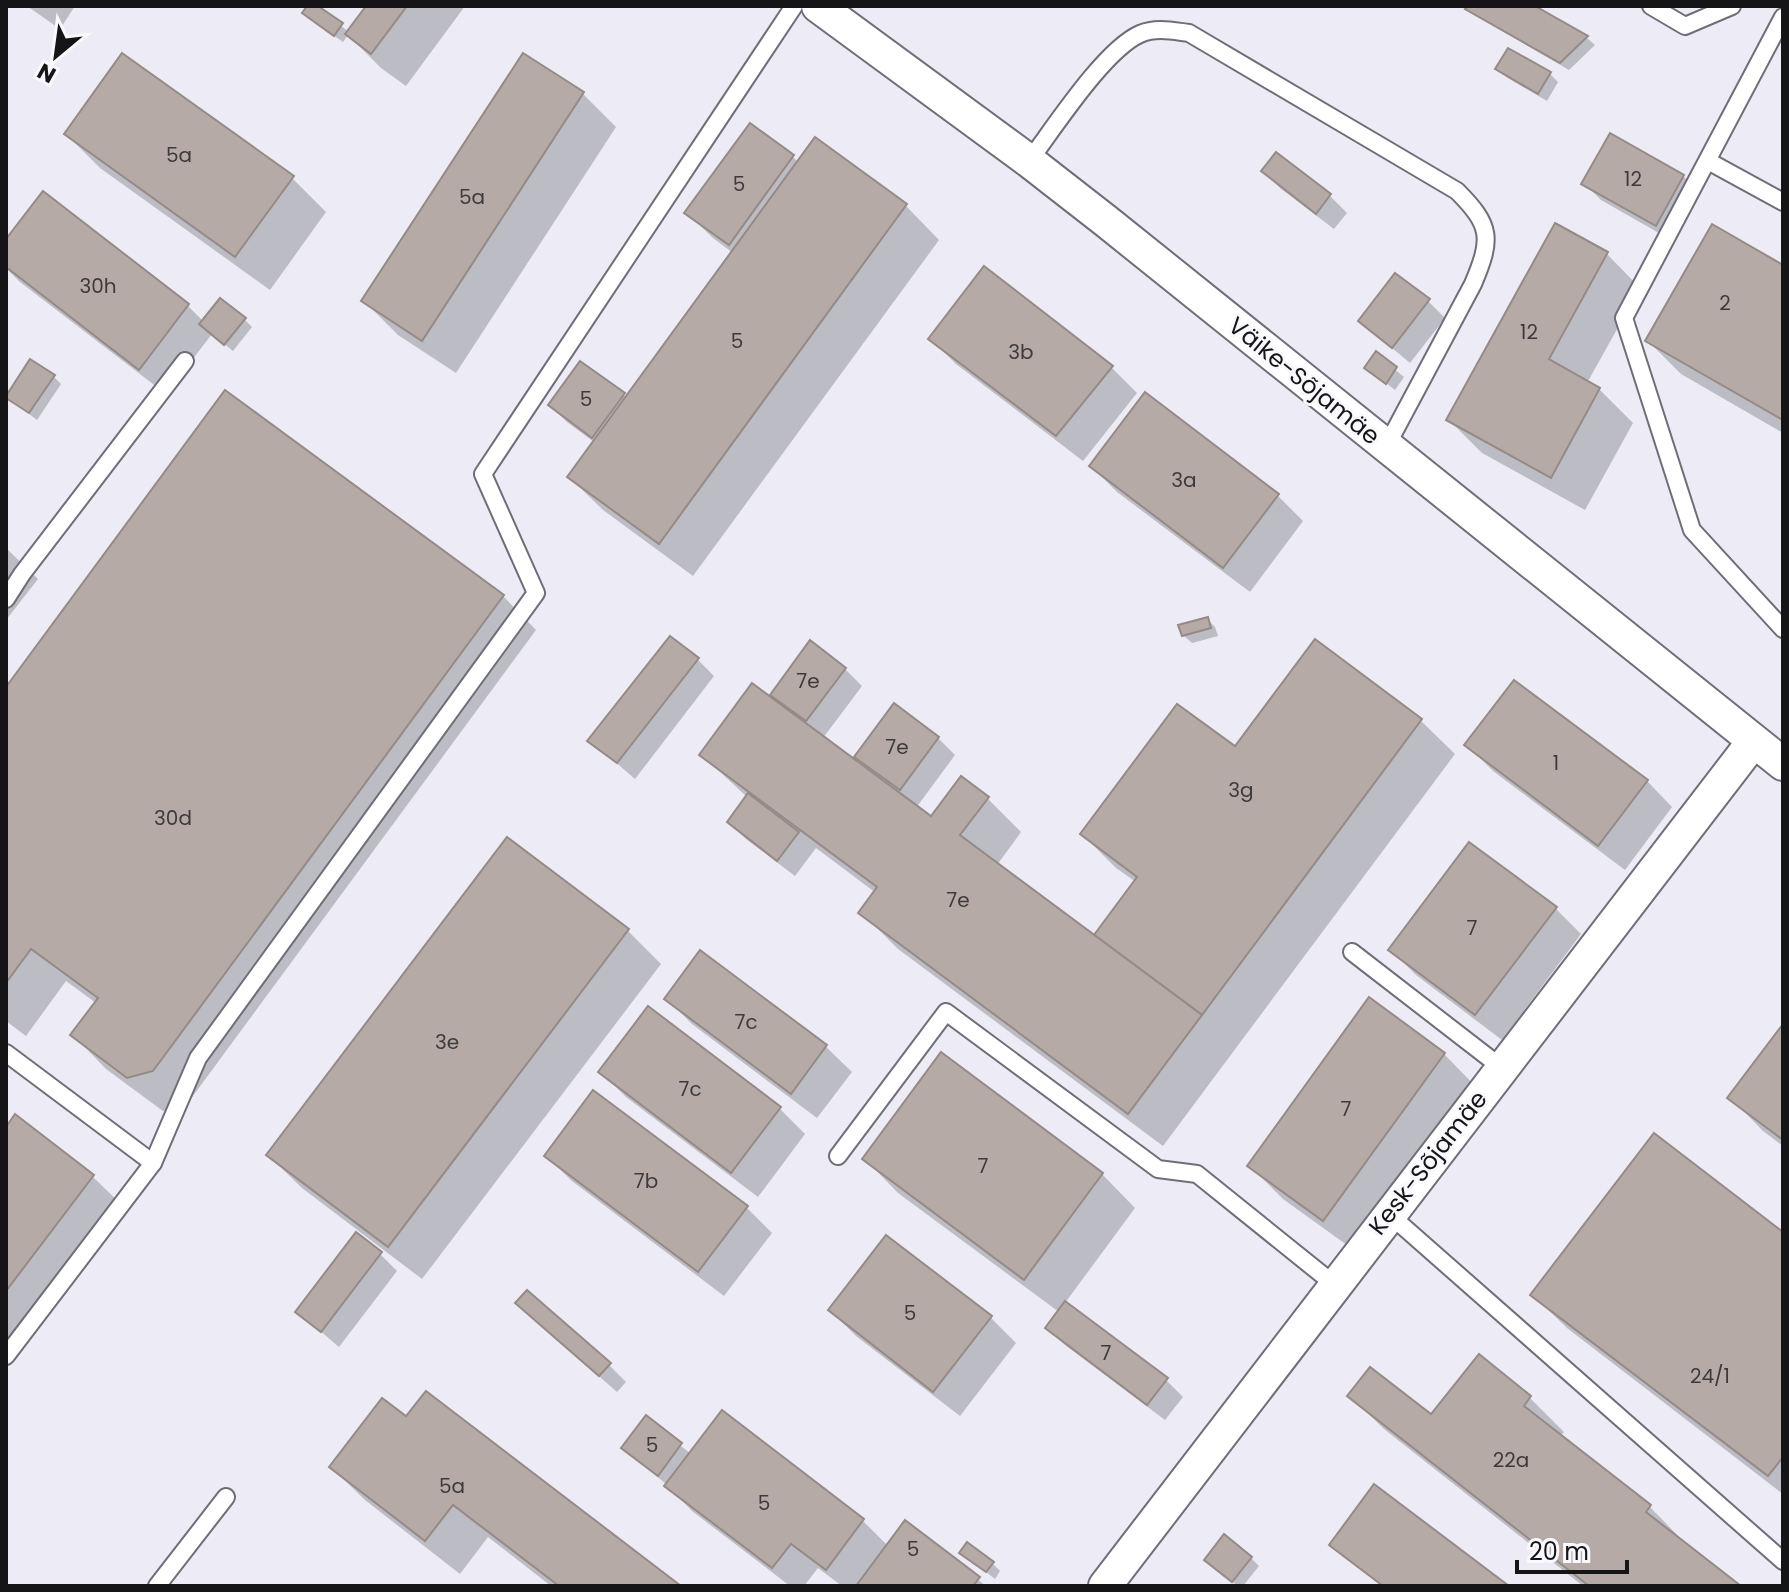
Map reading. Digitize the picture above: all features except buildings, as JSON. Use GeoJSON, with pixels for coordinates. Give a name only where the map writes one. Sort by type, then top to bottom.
{"type":"FeatureCollection","features":[{"type":"Feature","properties":{"kind":"street","name":"Väike-Sõjamäe"},"geometry":{"type":"LineString","coordinates":[[818,6],[1029,161],[1783,764]]}},
{"type":"Feature","properties":{"kind":"street","name":"Kesk-Sõjamäe"},"geometry":{"type":"LineString","coordinates":[[1105,1586],[1753,742]]}},
{"type":"Feature","properties":{"kind":"lane"},"geometry":{"type":"LineString","coordinates":[[6,1356],[153,1163],[198,1058],[536,593],[483,474],[794,6]]}},
{"type":"Feature","properties":{"kind":"lane"},"geometry":{"type":"LineString","coordinates":[[1651,6],[1685,26],[1732,6]]}},
{"type":"Feature","properties":{"kind":"lane"},"geometry":{"type":"LineString","coordinates":[[1783,17],[1624,318],[1692,530],[1783,629]]}},
{"type":"Feature","properties":{"kind":"lane"},"geometry":{"type":"LineString","coordinates":[[1029,161],[1121,46],[1139,35],[1157,30],[1189,33],[1457,191],[1479,213],[1486,238],[1483,259],[1386,447]]}},
{"type":"Feature","properties":{"kind":"lane"},"geometry":{"type":"LineString","coordinates":[[1708,161],[1783,202]]}},
{"type":"Feature","properties":{"kind":"lane"},"geometry":{"type":"LineString","coordinates":[[6,599],[185,361]]}},
{"type":"Feature","properties":{"kind":"lane"},"geometry":{"type":"LineString","coordinates":[[1352,952],[1502,1068]]}},
{"type":"Feature","properties":{"kind":"lane"},"geometry":{"type":"LineString","coordinates":[[838,1156],[946,1012],[1158,1169],[1197,1174],[1335,1285]]}},
{"type":"Feature","properties":{"kind":"lane"},"geometry":{"type":"LineString","coordinates":[[6,1053],[153,1163]]}},
{"type":"Feature","properties":{"kind":"lane"},"geometry":{"type":"LineString","coordinates":[[1389,1214],[1783,1561]]}},
{"type":"Feature","properties":{"kind":"lane"},"geometry":{"type":"LineString","coordinates":[[157,1586],[226,1497]]}}]}
